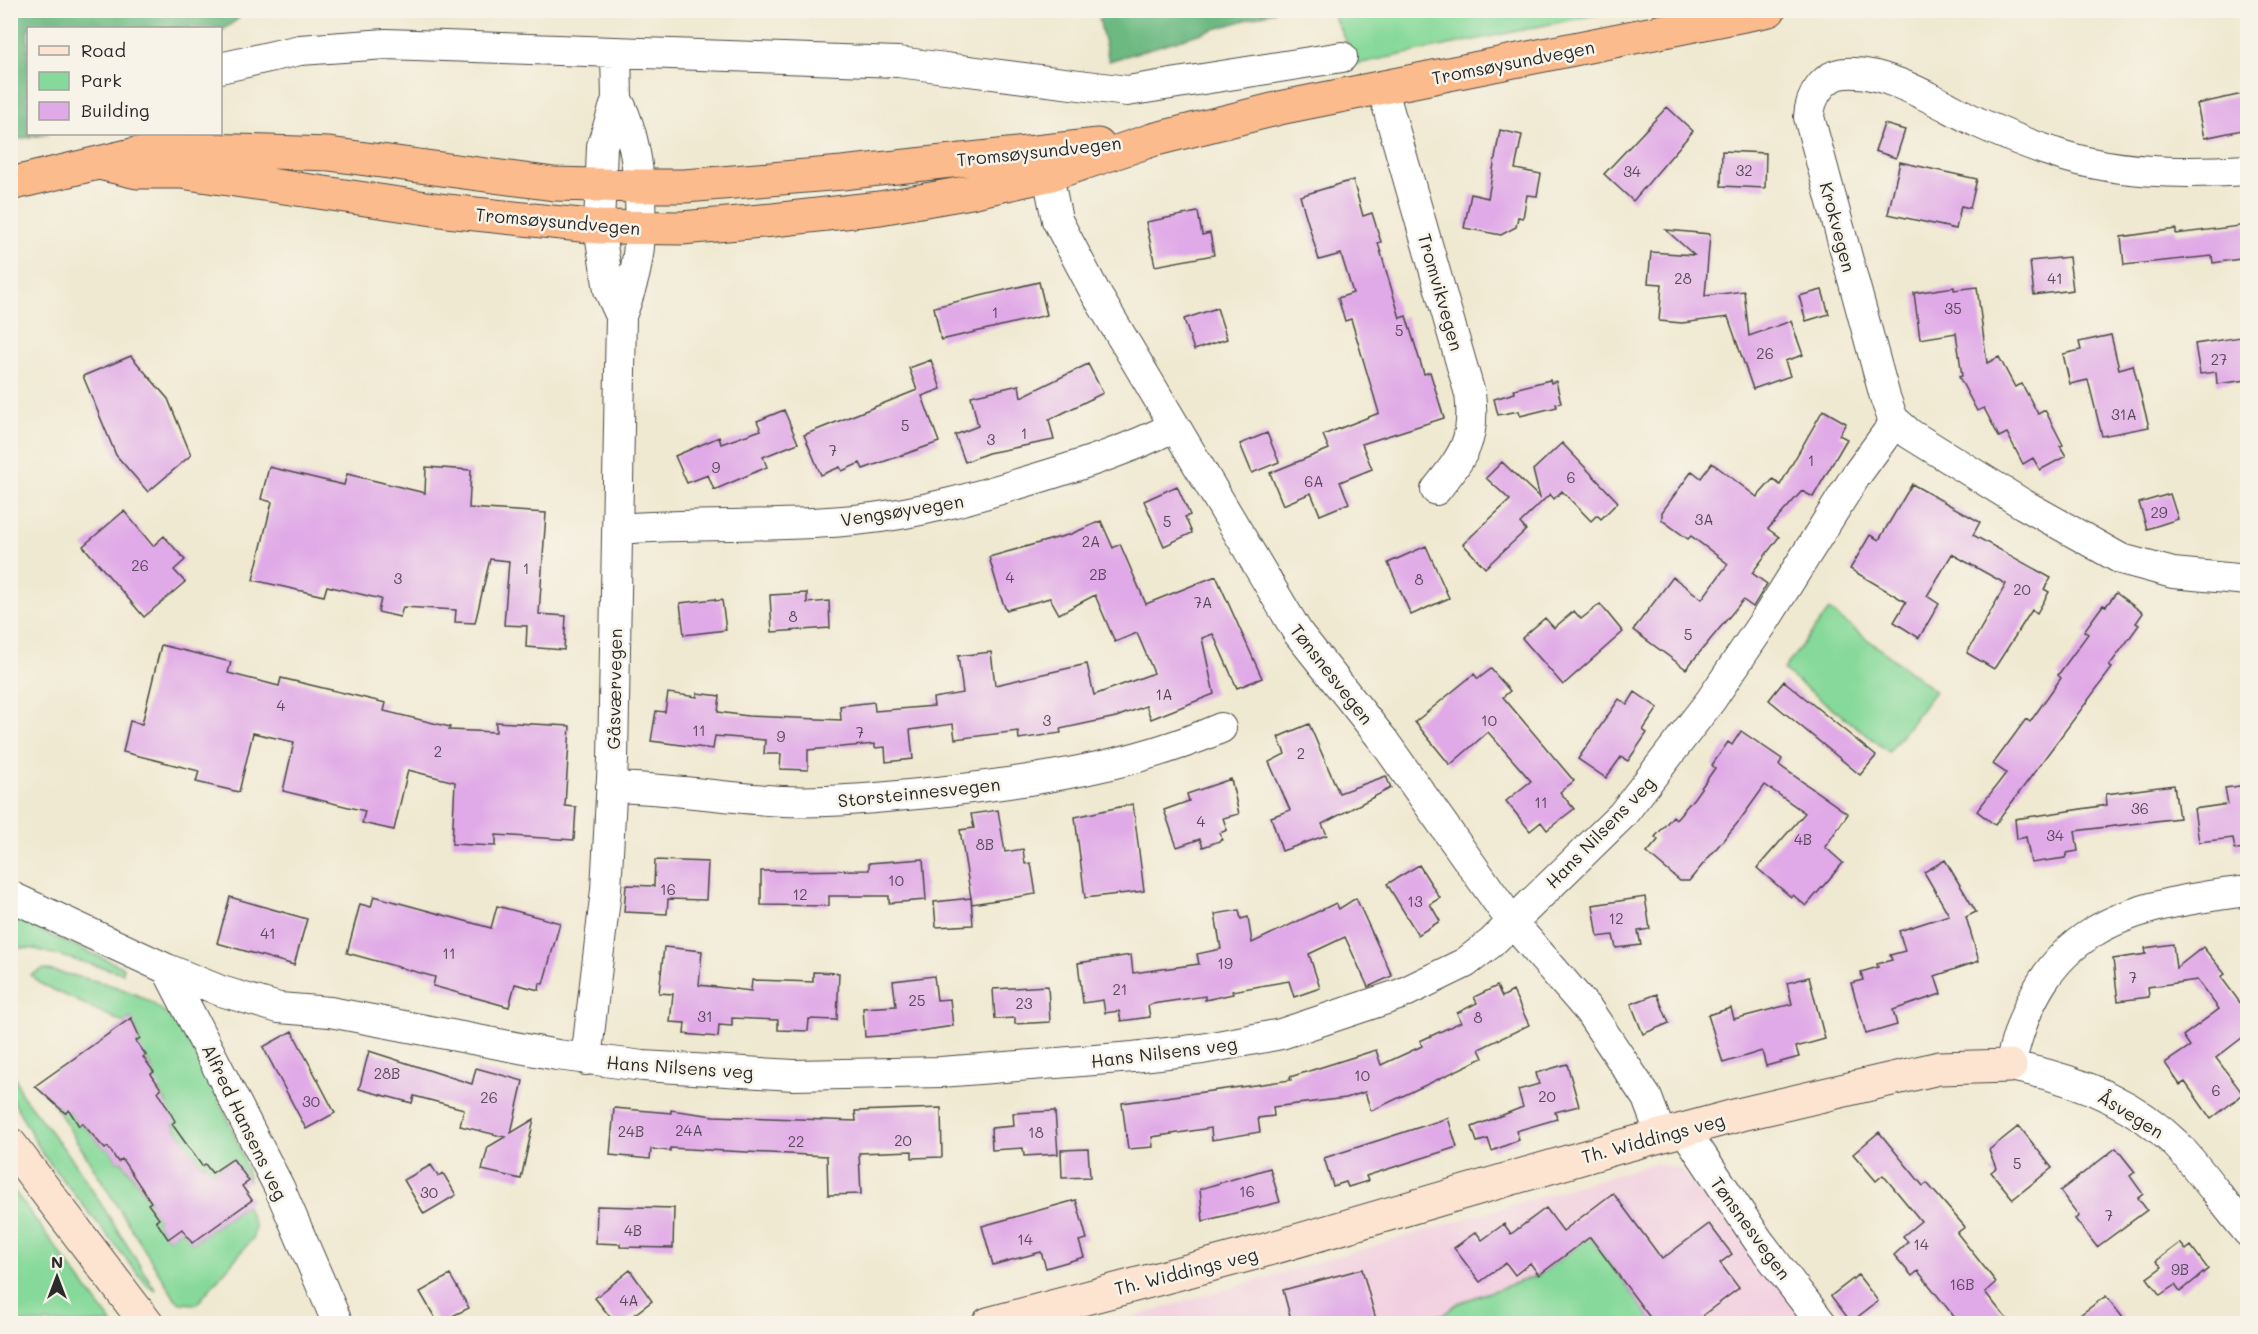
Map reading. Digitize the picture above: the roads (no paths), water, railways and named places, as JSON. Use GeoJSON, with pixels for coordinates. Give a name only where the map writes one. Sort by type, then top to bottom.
{"type":"FeatureCollection","features":[{"type":"Feature","properties":{"kind":"highway","name":"Tromsøysundvegen"},"geometry":{"type":"LineString","coordinates":[[103,164],[137,172],[181,172],[447,211],[599,227],[639,229],[739,223],[880,208],[1043,162],[1152,140],[1284,106],[1769,10]]}},
{"type":"Feature","properties":{"kind":"highway","name":"Tromsøysundvegen"},"geometry":{"type":"LineString","coordinates":[[10,184],[103,164],[135,154],[170,151],[284,151],[543,183],[600,186],[685,186],[842,173],[1043,162]]}},
{"type":"Feature","properties":{"kind":"street"},"geometry":{"type":"LineString","coordinates":[[222,68],[300,50],[386,44],[898,62],[1127,91],[1342,57]]}},
{"type":"Feature","properties":{"kind":"street"},"geometry":{"type":"LineString","coordinates":[[616,52],[617,99]]}},
{"type":"Feature","properties":{"kind":"street","name":"Krokvegen"},"geometry":{"type":"LineString","coordinates":[[1895,422],[1884,397],[1809,117],[1812,99],[1831,77],[1855,73],[1897,84],[2018,139],[2083,161],[2167,171],[2247,170]]}},
{"type":"Feature","properties":{"kind":"street","name":"Tromvikvegen"},"geometry":{"type":"LineString","coordinates":[[1382,87],[1470,394],[1472,419],[1467,448],[1436,490]]}},
{"type":"Feature","properties":{"kind":"street","name":"Gåsværvegen"},"geometry":{"type":"LineString","coordinates":[[617,99],[603,136],[599,227],[609,290],[621,316]]}},
{"type":"Feature","properties":{"kind":"street","name":"Gåsværvegen"},"geometry":{"type":"LineString","coordinates":[[586,1060],[606,890],[611,787],[619,529],[621,316],[637,266],[639,229],[638,186],[628,118],[617,99]]}},
{"type":"Feature","properties":{"kind":"street","name":"Tønsnesvegen"},"geometry":{"type":"LineString","coordinates":[[1043,162],[1057,220],[1095,292],[1173,427],[1298,633],[1383,740],[1512,922],[1589,1011],[1647,1098],[1822,1323]]}},
{"type":"Feature","properties":{"kind":"street"},"geometry":{"type":"LineString","coordinates":[[1895,422],[1957,464],[2121,560],[2173,573],[2247,580]]}},
{"type":"Feature","properties":{"kind":"street","name":"Hans Nilsens veg"},"geometry":{"type":"LineString","coordinates":[[167,969],[221,991],[279,1008],[330,1012],[586,1060],[736,1073],[865,1075],[1036,1066],[1202,1049],[1281,1034],[1401,994],[1465,963],[1491,943],[1622,815],[1666,760],[1754,636],[1855,477],[1895,422]]}},
{"type":"Feature","properties":{"kind":"street","name":"Vengsøyvegen"},"geometry":{"type":"LineString","coordinates":[[619,529],[679,524],[827,522],[910,513],[969,500],[1100,459],[1173,427]]}},
{"type":"Feature","properties":{"kind":"street","name":"Storsteinnesvegen"},"geometry":{"type":"LineString","coordinates":[[611,787],[661,788],[729,797],[785,801],[850,800],[905,795],[985,787],[1082,771],[1177,746],[1221,728]]}},
{"type":"Feature","properties":{"kind":"street"},"geometry":{"type":"LineString","coordinates":[[2010,1066],[2020,1027],[2037,992],[2061,957],[2085,936],[2134,912],[2247,891]]}},
{"type":"Feature","properties":{"kind":"street"},"geometry":{"type":"LineString","coordinates":[[11,896],[167,969]]}},
{"type":"Feature","properties":{"kind":"street","name":"Alfred Hansens veg"},"geometry":{"type":"LineString","coordinates":[[167,969],[279,1187],[338,1323]]}},
{"type":"Feature","properties":{"kind":"street","name":"Th. Widdings veg"},"geometry":{"type":"LineString","coordinates":[[988,1323],[1255,1253],[1673,1132],[1939,1068],[2010,1066]]}},
{"type":"Feature","properties":{"kind":"street","name":"Åsvegen"},"geometry":{"type":"LineString","coordinates":[[2010,1066],[2075,1083],[2139,1116],[2184,1153],[2247,1232]]}},
{"type":"Feature","properties":{"kind":"street"},"geometry":{"type":"LineString","coordinates":[[10,1144],[147,1323]]}}]}
